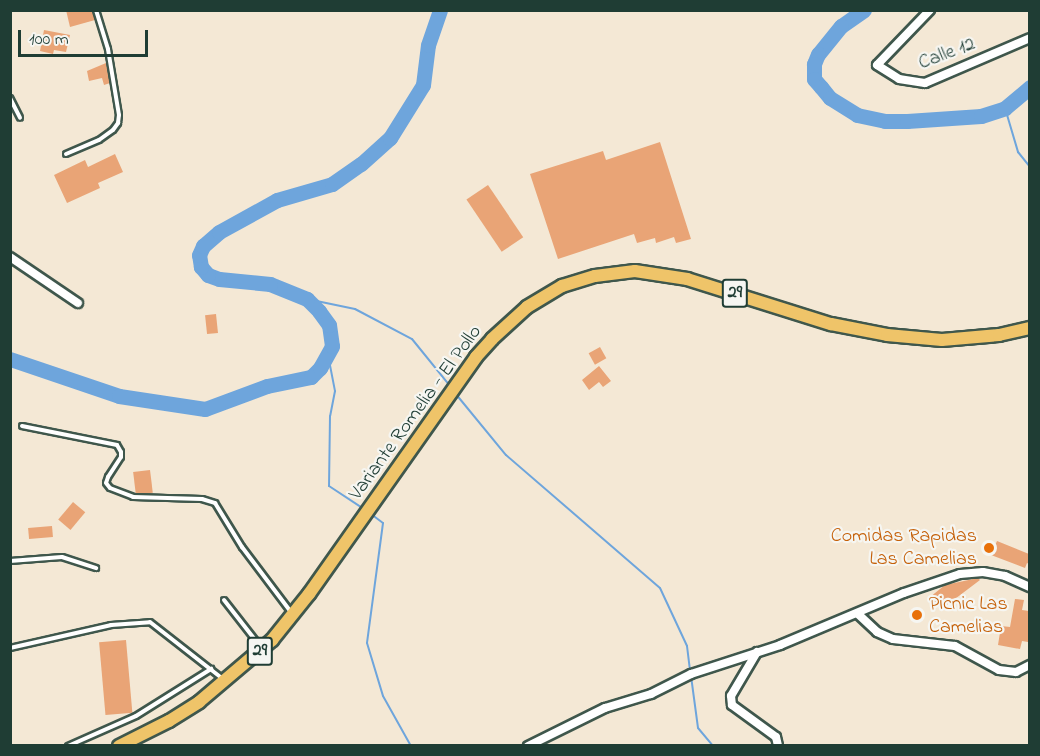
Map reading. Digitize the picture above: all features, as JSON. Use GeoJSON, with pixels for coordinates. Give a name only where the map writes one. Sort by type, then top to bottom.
{"type":"FeatureCollection","features":[{"type":"Feature","properties":{"kind":"highway","name":"Variante Romelia - El Pollo"},"geometry":{"type":"LineString","coordinates":[[119,746],[169,721],[226,681],[262,649],[293,615],[469,367],[492,339],[544,295],[578,280],[613,273],[635,272],[687,279],[831,324],[887,335],[942,340],[999,335],[1029,328]]}},
{"type":"Feature","properties":{"kind":"street","name":"Calle 12"},"geometry":{"type":"LineString","coordinates":[[930,10],[877,65],[899,79],[925,83],[1029,38]]}},
{"type":"Feature","properties":{"kind":"street"},"geometry":{"type":"LineString","coordinates":[[10,257],[78,303]]}},
{"type":"Feature","properties":{"kind":"street"},"geometry":{"type":"LineString","coordinates":[[528,746],[605,708],[651,694],[691,674],[757,652],[858,614],[904,593],[960,574],[983,572],[1005,576],[1029,587]]}},
{"type":"Feature","properties":{"kind":"street"},"geometry":{"type":"LineString","coordinates":[[858,614],[877,632],[893,639],[955,646],[999,670],[1016,672],[1029,664]]}},
{"type":"Feature","properties":{"kind":"street"},"geometry":{"type":"LineString","coordinates":[[757,652],[731,696],[732,705],[776,738],[778,746]]}},
{"type":"Feature","properties":{"kind":"lane"},"geometry":{"type":"LineString","coordinates":[[66,154],[99,140],[114,130],[118,123],[119,115],[108,49],[96,10]]}},
{"type":"Feature","properties":{"kind":"lane"},"geometry":{"type":"LineString","coordinates":[[10,98],[20,118]]}},
{"type":"Feature","properties":{"kind":"lane"},"geometry":{"type":"LineString","coordinates":[[22,426],[117,445],[121,452],[106,483],[110,488],[133,497],[202,499],[215,503],[242,547],[293,615]]}},
{"type":"Feature","properties":{"kind":"lane"},"geometry":{"type":"LineString","coordinates":[[10,561],[62,557],[96,568]]}},
{"type":"Feature","properties":{"kind":"lane"},"geometry":{"type":"LineString","coordinates":[[224,600],[262,649]]}},
{"type":"Feature","properties":{"kind":"lane"},"geometry":{"type":"LineString","coordinates":[[10,648],[111,625],[150,622],[226,681]]}},
{"type":"Feature","properties":{"kind":"lane"},"geometry":{"type":"LineString","coordinates":[[68,746],[136,716],[211,669]]}},
{"type":"Feature","properties":{"kind":"building"},"geometry":{"type":"Polygon","coordinates":[[[66,10],[92,10],[95,20],[70,27],[66,10]]]}},
{"type":"Feature","properties":{"kind":"building"},"geometry":{"type":"Polygon","coordinates":[[[44,30],[70,35],[66,52],[54,50],[53,54],[40,51],[44,30]]]}},
{"type":"Feature","properties":{"kind":"building"},"geometry":{"type":"Polygon","coordinates":[[[106,63],[110,83],[104,85],[102,78],[89,81],[87,71],[106,63]]]}},
{"type":"Feature","properties":{"kind":"building"},"geometry":{"type":"Polygon","coordinates":[[[660,142],[691,239],[676,243],[674,237],[656,243],[655,238],[637,243],[634,234],[558,259],[530,174],[603,151],[606,160],[660,142]]]}},
{"type":"Feature","properties":{"kind":"building"},"geometry":{"type":"Polygon","coordinates":[[[115,154],[123,172],[98,183],[100,188],[67,203],[54,175],[85,160],[88,167],[115,154]]]}},
{"type":"Feature","properties":{"kind":"building"},"geometry":{"type":"Polygon","coordinates":[[[488,185],[523,237],[502,252],[466,200],[488,185]]]}},
{"type":"Feature","properties":{"kind":"building"},"geometry":{"type":"Polygon","coordinates":[[[216,314],[218,333],[207,334],[205,315],[216,314]]]}},
{"type":"Feature","properties":{"kind":"building"},"geometry":{"type":"Polygon","coordinates":[[[600,347],[606,358],[595,365],[589,353],[600,347]]]}},
{"type":"Feature","properties":{"kind":"building"},"geometry":{"type":"Polygon","coordinates":[[[599,366],[611,381],[603,387],[599,382],[589,390],[582,380],[599,366]]]}},
{"type":"Feature","properties":{"kind":"building"},"geometry":{"type":"Polygon","coordinates":[[[150,470],[153,493],[136,495],[133,472],[150,470]]]}},
{"type":"Feature","properties":{"kind":"building"},"geometry":{"type":"Polygon","coordinates":[[[73,502],[85,512],[70,530],[58,520],[73,502]]]}},
{"type":"Feature","properties":{"kind":"building"},"geometry":{"type":"Polygon","coordinates":[[[52,526],[53,537],[29,539],[28,528],[52,526]]]}},
{"type":"Feature","properties":{"kind":"building"},"geometry":{"type":"Polygon","coordinates":[[[997,541],[1029,554],[1029,564],[1027,563],[1025,568],[991,555],[997,541]]]}},
{"type":"Feature","properties":{"kind":"building"},"geometry":{"type":"Polygon","coordinates":[[[978,578],[980,580],[947,605],[945,601],[938,607],[930,597],[945,585],[978,578]]]}},
{"type":"Feature","properties":{"kind":"building"},"geometry":{"type":"Polygon","coordinates":[[[1015,599],[1024,600],[1022,610],[1029,611],[1028,642],[1022,641],[1020,649],[998,645],[1001,626],[1010,627],[1015,599]]]}},
{"type":"Feature","properties":{"kind":"building"},"geometry":{"type":"Polygon","coordinates":[[[126,640],[132,713],[105,715],[99,642],[126,640]]]}},
{"type":"Feature","properties":{"kind":"waterway"},"geometry":{"type":"LineString","coordinates":[[10,359],[119,396],[205,409],[267,386],[311,377],[320,368],[332,346],[329,325],[319,311],[307,299],[270,284],[219,279],[208,275],[201,267],[199,255],[203,246],[219,232],[277,200],[332,184],[361,164],[390,138],[423,85],[428,45],[440,10]]}},
{"type":"Feature","properties":{"kind":"waterway"},"geometry":{"type":"LineString","coordinates":[[864,10],[841,26],[818,54],[814,64],[814,79],[830,98],[857,115],[885,121],[981,116],[1005,108],[1030,87]]}},
{"type":"Feature","properties":{"kind":"waterway"},"geometry":{"type":"LineString","coordinates":[[1005,108],[1018,152],[1030,167]]}},
{"type":"Feature","properties":{"kind":"waterway"},"geometry":{"type":"LineString","coordinates":[[307,299],[355,309],[412,339],[450,386]]}},
{"type":"Feature","properties":{"kind":"waterway"},"geometry":{"type":"LineString","coordinates":[[328,355],[335,391],[330,416],[329,486],[364,509]]}},
{"type":"Feature","properties":{"kind":"waterway"},"geometry":{"type":"LineString","coordinates":[[455,393],[506,455],[660,588],[687,646],[690,671]]}},
{"type":"Feature","properties":{"kind":"waterway"},"geometry":{"type":"LineString","coordinates":[[371,514],[383,523],[367,643],[383,696],[411,746]]}},
{"type":"Feature","properties":{"kind":"waterway"},"geometry":{"type":"LineString","coordinates":[[691,676],[698,728],[713,746]]}},
{"type":"Feature","properties":{"kind":"place","name":"Comidas Rapidas Las Camelias"},"geometry":{"type":"Point","coordinates":[989,548]}},
{"type":"Feature","properties":{"kind":"place","name":"Picnic Las Camelias"},"geometry":{"type":"Point","coordinates":[917,615]}}]}
